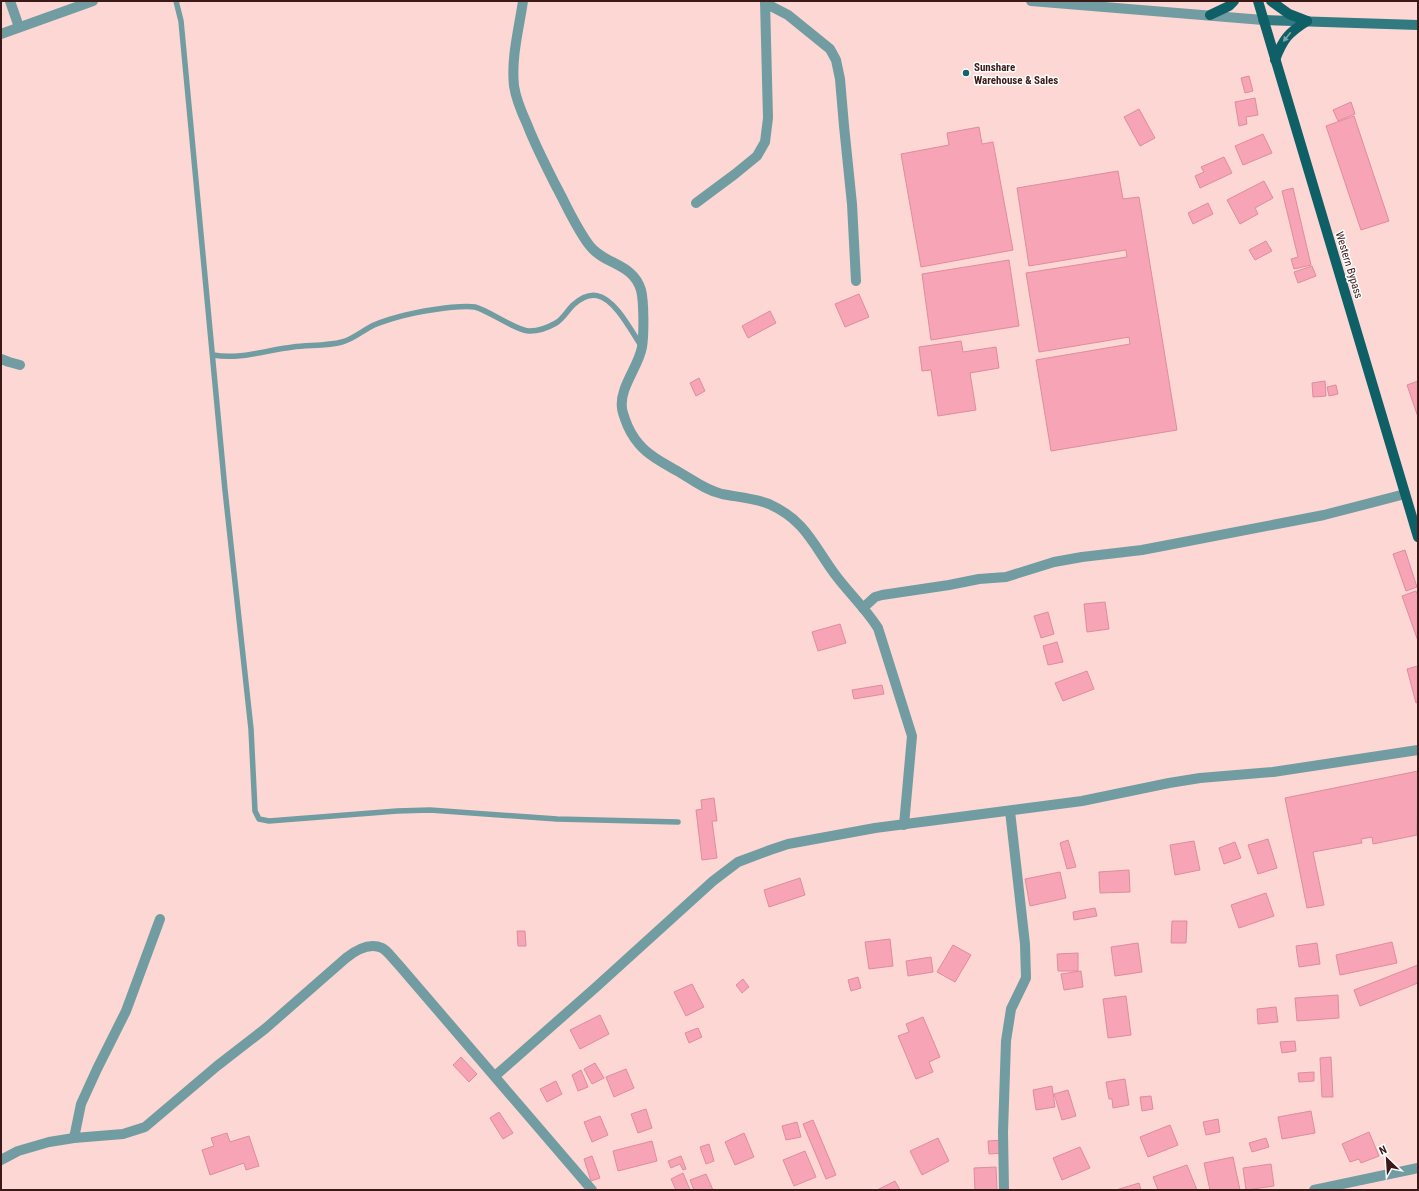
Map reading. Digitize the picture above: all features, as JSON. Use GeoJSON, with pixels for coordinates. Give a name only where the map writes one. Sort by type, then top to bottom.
{"type":"FeatureCollection","features":[{"type":"Feature","properties":{"kind":"main road"},"geometry":{"type":"LineString","coordinates":[[1210,15],[1229,6],[1234,1]]}},
{"type":"Feature","properties":{"kind":"main road","name":"Western Bypass"},"geometry":{"type":"LineString","coordinates":[[1258,1],[1418,536]]}},
{"type":"Feature","properties":{"kind":"main road"},"geometry":{"type":"LineString","coordinates":[[1271,1],[1289,14],[1307,21]]}},
{"type":"Feature","properties":{"kind":"main road"},"geometry":{"type":"LineString","coordinates":[[1263,20],[1418,25]]}},
{"type":"Feature","properties":{"kind":"main road"},"geometry":{"type":"LineString","coordinates":[[1275,60],[1281,43],[1288,34],[1307,21]]}},
{"type":"Feature","properties":{"kind":"street"},"geometry":{"type":"LineString","coordinates":[[10,1],[19,27]]}},
{"type":"Feature","properties":{"kind":"street"},"geometry":{"type":"LineString","coordinates":[[1,34],[93,1]]}},
{"type":"Feature","properties":{"kind":"street"},"geometry":{"type":"LineString","coordinates":[[523,1],[514,60],[514,85],[516,100],[541,156],[572,218],[595,252],[624,267],[635,278],[640,289],[643,304],[642,347],[635,368],[624,390],[621,406],[627,426],[638,444],[653,457],[703,488],[722,494],[747,498],[769,504],[797,521],[808,534],[836,575],[870,616],[878,628],[912,736],[904,825]]}},
{"type":"Feature","properties":{"kind":"street"},"geometry":{"type":"LineString","coordinates":[[1031,1],[1263,20]]}},
{"type":"Feature","properties":{"kind":"street"},"geometry":{"type":"LineString","coordinates":[[696,203],[736,174],[757,156],[765,142],[768,118],[765,2]]}},
{"type":"Feature","properties":{"kind":"street"},"geometry":{"type":"LineString","coordinates":[[765,2],[788,15],[830,49],[836,60],[840,79],[852,204],[856,281]]}},
{"type":"Feature","properties":{"kind":"street"},"geometry":{"type":"LineString","coordinates":[[1,359],[20,364]]}},
{"type":"Feature","properties":{"kind":"street"},"geometry":{"type":"LineString","coordinates":[[863,608],[875,597],[882,595],[949,585],[979,578],[1006,577],[1054,562],[1142,550],[1324,515],[1405,494]]}},
{"type":"Feature","properties":{"kind":"street"},"geometry":{"type":"LineString","coordinates":[[495,1076],[704,889],[738,862],[752,856],[788,844],[868,829],[1096,799],[1169,783],[1200,778],[1272,772],[1418,750]]}},
{"type":"Feature","properties":{"kind":"street"},"geometry":{"type":"LineString","coordinates":[[1004,1190],[1003,1132],[1006,1041],[1011,1009],[1026,978],[1025,944],[1010,811]]}},
{"type":"Feature","properties":{"kind":"street"},"geometry":{"type":"LineString","coordinates":[[74,1138],[81,1104],[126,1012],[160,919]]}},
{"type":"Feature","properties":{"kind":"street"},"geometry":{"type":"LineString","coordinates":[[1,1160],[18,1151],[49,1142],[74,1138],[123,1134],[145,1127],[217,1066],[266,1028],[346,958],[356,950],[369,946],[382,948],[398,964],[592,1190]]}},
{"type":"Feature","properties":{"kind":"street"},"geometry":{"type":"LineString","coordinates":[[1314,1190],[1418,1168]]}},
{"type":"Feature","properties":{"kind":"lane"},"geometry":{"type":"LineString","coordinates":[[176,1],[181,21],[212,355],[251,729],[255,811],[260,819],[269,821],[397,811],[430,810],[557,819],[678,822]]}},
{"type":"Feature","properties":{"kind":"lane"},"geometry":{"type":"LineString","coordinates":[[212,355],[230,357],[292,347],[341,342],[352,338],[375,324],[404,316],[446,308],[474,307],[529,332],[557,323],[573,305],[590,294],[596,295],[605,300],[618,311],[642,347]]}},
{"type":"Feature","properties":{"kind":"building"},"geometry":{"type":"Polygon","coordinates":[[[1249,76],[1253,91],[1245,93],[1241,78],[1249,76]]]}},
{"type":"Feature","properties":{"kind":"building"},"geometry":{"type":"Polygon","coordinates":[[[1255,98],[1258,115],[1246,117],[1247,124],[1239,126],[1235,102],[1255,98]]]}},
{"type":"Feature","properties":{"kind":"building"},"geometry":{"type":"Polygon","coordinates":[[[1351,102],[1355,114],[1338,121],[1333,110],[1351,102]]]}},
{"type":"Feature","properties":{"kind":"building"},"geometry":{"type":"Polygon","coordinates":[[[1139,109],[1155,138],[1140,146],[1124,117],[1139,109]]]}},
{"type":"Feature","properties":{"kind":"building"},"geometry":{"type":"Polygon","coordinates":[[[1354,116],[1389,221],[1361,230],[1326,126],[1354,116]]]}},
{"type":"Feature","properties":{"kind":"building"},"geometry":{"type":"Polygon","coordinates":[[[979,127],[982,144],[993,142],[1013,250],[921,267],[901,154],[949,145],[947,133],[979,127]]]}},
{"type":"Feature","properties":{"kind":"building"},"geometry":{"type":"Polygon","coordinates":[[[1263,134],[1272,153],[1243,165],[1235,146],[1263,134]]]}},
{"type":"Feature","properties":{"kind":"building"},"geometry":{"type":"Polygon","coordinates":[[[1224,157],[1232,173],[1200,188],[1195,176],[1204,172],[1201,167],[1224,157]]]}},
{"type":"Feature","properties":{"kind":"building"},"geometry":{"type":"Polygon","coordinates":[[[1118,171],[1123,199],[1139,197],[1177,430],[1051,451],[1036,360],[1130,344],[1129,337],[1039,352],[1026,273],[1127,257],[1126,250],[1029,266],[1017,188],[1118,171]]]}},
{"type":"Feature","properties":{"kind":"building"},"geometry":{"type":"Polygon","coordinates":[[[1264,181],[1273,198],[1255,208],[1258,214],[1240,224],[1227,200],[1264,181]]]}},
{"type":"Feature","properties":{"kind":"building"},"geometry":{"type":"Polygon","coordinates":[[[1293,188],[1311,265],[1294,269],[1291,259],[1298,257],[1282,191],[1293,188]]]}},
{"type":"Feature","properties":{"kind":"building"},"geometry":{"type":"Polygon","coordinates":[[[1208,203],[1213,214],[1193,224],[1188,213],[1208,203]]]}},
{"type":"Feature","properties":{"kind":"building"},"geometry":{"type":"Polygon","coordinates":[[[1266,241],[1272,251],[1255,260],[1249,250],[1266,241]]]}},
{"type":"Feature","properties":{"kind":"building"},"geometry":{"type":"Polygon","coordinates":[[[1009,260],[1019,326],[931,340],[922,274],[1009,260]]]}},
{"type":"Feature","properties":{"kind":"building"},"geometry":{"type":"Polygon","coordinates":[[[1312,266],[1316,276],[1298,283],[1294,272],[1312,266]]]}},
{"type":"Feature","properties":{"kind":"building"},"geometry":{"type":"Polygon","coordinates":[[[859,294],[869,317],[845,327],[835,304],[859,294]]]}},
{"type":"Feature","properties":{"kind":"building"},"geometry":{"type":"Polygon","coordinates":[[[770,311],[776,323],[748,338],[742,326],[770,311]]]}},
{"type":"Feature","properties":{"kind":"building"},"geometry":{"type":"Polygon","coordinates":[[[961,341],[963,352],[996,347],[999,368],[970,373],[976,410],[938,416],[931,370],[922,371],[919,347],[961,341]]]}},
{"type":"Feature","properties":{"kind":"building"},"geometry":{"type":"Polygon","coordinates":[[[699,378],[705,391],[696,396],[690,383],[699,378]]]}},
{"type":"Feature","properties":{"kind":"building"},"geometry":{"type":"Polygon","coordinates":[[[1325,381],[1326,396],[1313,397],[1312,383],[1325,381]]]}},
{"type":"Feature","properties":{"kind":"building"},"geometry":{"type":"Polygon","coordinates":[[[1418,381],[1418,417],[1407,385],[1418,381]]]}},
{"type":"Feature","properties":{"kind":"building"},"geometry":{"type":"Polygon","coordinates":[[[1336,385],[1338,394],[1329,396],[1327,387],[1336,385]]]}},
{"type":"Feature","properties":{"kind":"building"},"geometry":{"type":"Polygon","coordinates":[[[1405,550],[1417,587],[1406,591],[1393,554],[1405,550]]]}},
{"type":"Feature","properties":{"kind":"building"},"geometry":{"type":"Polygon","coordinates":[[[1416,591],[1418,596],[1418,641],[1402,596],[1416,591]]]}},
{"type":"Feature","properties":{"kind":"building"},"geometry":{"type":"Polygon","coordinates":[[[1105,602],[1109,629],[1087,632],[1084,604],[1105,602]]]}},
{"type":"Feature","properties":{"kind":"building"},"geometry":{"type":"Polygon","coordinates":[[[1048,612],[1054,634],[1041,638],[1034,616],[1048,612]]]}},
{"type":"Feature","properties":{"kind":"building"},"geometry":{"type":"Polygon","coordinates":[[[840,624],[846,643],[818,651],[812,632],[840,624]]]}},
{"type":"Feature","properties":{"kind":"building"},"geometry":{"type":"Polygon","coordinates":[[[1057,642],[1063,662],[1048,665],[1043,646],[1057,642]]]}},
{"type":"Feature","properties":{"kind":"building"},"geometry":{"type":"Polygon","coordinates":[[[1418,666],[1418,702],[1416,703],[1407,669],[1418,666]]]}},
{"type":"Feature","properties":{"kind":"building"},"geometry":{"type":"Polygon","coordinates":[[[1087,671],[1094,689],[1063,701],[1055,683],[1087,671]]]}},
{"type":"Feature","properties":{"kind":"building"},"geometry":{"type":"Polygon","coordinates":[[[882,685],[884,694],[854,699],[852,690],[882,685]]]}},
{"type":"Feature","properties":{"kind":"building"},"geometry":{"type":"Polygon","coordinates":[[[1418,771],[1417,835],[1373,844],[1372,837],[1361,839],[1362,843],[1313,852],[1324,905],[1307,908],[1285,798],[1418,771]]]}},
{"type":"Feature","properties":{"kind":"building"},"geometry":{"type":"Polygon","coordinates":[[[714,798],[717,821],[712,821],[717,858],[702,860],[696,810],[702,809],[701,800],[714,798]]]}},
{"type":"Feature","properties":{"kind":"building"},"geometry":{"type":"Polygon","coordinates":[[[1268,839],[1277,868],[1258,874],[1248,845],[1268,839]]]}},
{"type":"Feature","properties":{"kind":"building"},"geometry":{"type":"Polygon","coordinates":[[[1068,840],[1076,867],[1067,869],[1060,843],[1068,840]]]}},
{"type":"Feature","properties":{"kind":"building"},"geometry":{"type":"Polygon","coordinates":[[[1194,841],[1200,870],[1175,875],[1170,845],[1194,841]]]}},
{"type":"Feature","properties":{"kind":"building"},"geometry":{"type":"Polygon","coordinates":[[[1235,842],[1241,858],[1224,864],[1219,848],[1235,842]]]}},
{"type":"Feature","properties":{"kind":"building"},"geometry":{"type":"Polygon","coordinates":[[[1129,870],[1130,892],[1100,893],[1099,872],[1129,870]]]}},
{"type":"Feature","properties":{"kind":"building"},"geometry":{"type":"Polygon","coordinates":[[[1060,872],[1066,898],[1030,906],[1025,879],[1060,872]]]}},
{"type":"Feature","properties":{"kind":"building"},"geometry":{"type":"Polygon","coordinates":[[[800,878],[805,895],[769,907],[764,890],[800,878]]]}},
{"type":"Feature","properties":{"kind":"building"},"geometry":{"type":"Polygon","coordinates":[[[1266,893],[1274,916],[1239,928],[1231,905],[1266,893]]]}},
{"type":"Feature","properties":{"kind":"building"},"geometry":{"type":"Polygon","coordinates":[[[1095,908],[1097,916],[1074,920],[1073,912],[1095,908]]]}},
{"type":"Feature","properties":{"kind":"building"},"geometry":{"type":"Polygon","coordinates":[[[1172,921],[1187,921],[1186,943],[1171,943],[1172,921]]]}},
{"type":"Feature","properties":{"kind":"building"},"geometry":{"type":"Polygon","coordinates":[[[517,931],[525,931],[526,946],[518,946],[517,931]]]}},
{"type":"Feature","properties":{"kind":"building"},"geometry":{"type":"Polygon","coordinates":[[[890,939],[893,966],[869,969],[865,942],[890,939]]]}},
{"type":"Feature","properties":{"kind":"building"},"geometry":{"type":"Polygon","coordinates":[[[1392,942],[1397,963],[1340,975],[1336,955],[1392,942]]]}},
{"type":"Feature","properties":{"kind":"building"},"geometry":{"type":"Polygon","coordinates":[[[1138,943],[1142,972],[1115,976],[1111,947],[1138,943]]]}},
{"type":"Feature","properties":{"kind":"building"},"geometry":{"type":"Polygon","coordinates":[[[1317,943],[1320,964],[1299,967],[1296,946],[1317,943]]]}},
{"type":"Feature","properties":{"kind":"building"},"geometry":{"type":"Polygon","coordinates":[[[953,945],[971,955],[955,982],[937,972],[953,945]]]}},
{"type":"Feature","properties":{"kind":"building"},"geometry":{"type":"Polygon","coordinates":[[[1078,953],[1078,971],[1058,971],[1057,954],[1078,953]]]}},
{"type":"Feature","properties":{"kind":"building"},"geometry":{"type":"Polygon","coordinates":[[[931,957],[933,972],[908,976],[906,961],[931,957]]]}},
{"type":"Feature","properties":{"kind":"building"},"geometry":{"type":"Polygon","coordinates":[[[1418,965],[1418,983],[1360,1006],[1354,990],[1418,965]]]}},
{"type":"Feature","properties":{"kind":"building"},"geometry":{"type":"Polygon","coordinates":[[[1081,971],[1083,987],[1064,990],[1061,974],[1081,971]]]}},
{"type":"Feature","properties":{"kind":"building"},"geometry":{"type":"Polygon","coordinates":[[[858,977],[861,988],[851,991],[848,980],[858,977]]]}},
{"type":"Feature","properties":{"kind":"building"},"geometry":{"type":"Polygon","coordinates":[[[743,979],[749,987],[742,993],[736,985],[743,979]]]}},
{"type":"Feature","properties":{"kind":"building"},"geometry":{"type":"Polygon","coordinates":[[[692,984],[704,1007],[686,1016],[674,992],[692,984]]]}},
{"type":"Feature","properties":{"kind":"building"},"geometry":{"type":"Polygon","coordinates":[[[1338,995],[1339,1018],[1297,1021],[1295,998],[1338,995]]]}},
{"type":"Feature","properties":{"kind":"building"},"geometry":{"type":"Polygon","coordinates":[[[1126,996],[1131,1035],[1108,1038],[1103,999],[1126,996]]]}},
{"type":"Feature","properties":{"kind":"building"},"geometry":{"type":"Polygon","coordinates":[[[1276,1007],[1278,1022],[1258,1024],[1257,1009],[1276,1007]]]}},
{"type":"Feature","properties":{"kind":"building"},"geometry":{"type":"Polygon","coordinates":[[[600,1015],[609,1034],[580,1049],[570,1030],[600,1015]]]}},
{"type":"Feature","properties":{"kind":"building"},"geometry":{"type":"Polygon","coordinates":[[[923,1017],[940,1057],[929,1062],[933,1072],[916,1079],[898,1036],[909,1032],[906,1024],[923,1017]]]}},
{"type":"Feature","properties":{"kind":"building"},"geometry":{"type":"Polygon","coordinates":[[[698,1028],[702,1037],[689,1043],[685,1033],[698,1028]]]}},
{"type":"Feature","properties":{"kind":"building"},"geometry":{"type":"Polygon","coordinates":[[[1295,1041],[1296,1051],[1282,1053],[1280,1042],[1295,1041]]]}},
{"type":"Feature","properties":{"kind":"building"},"geometry":{"type":"Polygon","coordinates":[[[461,1057],[477,1074],[469,1082],[453,1065],[461,1057]]]}},
{"type":"Feature","properties":{"kind":"building"},"geometry":{"type":"Polygon","coordinates":[[[1331,1057],[1333,1097],[1322,1097],[1320,1058],[1331,1057]]]}},
{"type":"Feature","properties":{"kind":"building"},"geometry":{"type":"Polygon","coordinates":[[[595,1063],[604,1078],[592,1084],[584,1069],[595,1063]]]}},
{"type":"Feature","properties":{"kind":"building"},"geometry":{"type":"Polygon","coordinates":[[[626,1069],[634,1088],[614,1097],[606,1077],[626,1069]]]}},
{"type":"Feature","properties":{"kind":"building"},"geometry":{"type":"Polygon","coordinates":[[[581,1070],[588,1087],[578,1091],[572,1075],[581,1070]]]}},
{"type":"Feature","properties":{"kind":"building"},"geometry":{"type":"Polygon","coordinates":[[[1314,1072],[1314,1081],[1299,1082],[1298,1073],[1314,1072]]]}},
{"type":"Feature","properties":{"kind":"building"},"geometry":{"type":"Polygon","coordinates":[[[1125,1079],[1129,1105],[1113,1108],[1112,1099],[1109,1099],[1106,1082],[1125,1079]]]}},
{"type":"Feature","properties":{"kind":"building"},"geometry":{"type":"Polygon","coordinates":[[[556,1081],[562,1094],[547,1102],[540,1089],[556,1081]]]}},
{"type":"Feature","properties":{"kind":"building"},"geometry":{"type":"Polygon","coordinates":[[[1052,1086],[1055,1107],[1036,1110],[1033,1090],[1052,1086]]]}},
{"type":"Feature","properties":{"kind":"building"},"geometry":{"type":"Polygon","coordinates":[[[1068,1090],[1076,1116],[1062,1120],[1054,1094],[1068,1090]]]}},
{"type":"Feature","properties":{"kind":"building"},"geometry":{"type":"Polygon","coordinates":[[[1151,1096],[1153,1109],[1142,1111],[1140,1097],[1151,1096]]]}},
{"type":"Feature","properties":{"kind":"building"},"geometry":{"type":"Polygon","coordinates":[[[646,1109],[652,1128],[638,1133],[631,1114],[646,1109]]]}},
{"type":"Feature","properties":{"kind":"building"},"geometry":{"type":"Polygon","coordinates":[[[1311,1111],[1315,1133],[1282,1139],[1278,1117],[1311,1111]]]}},
{"type":"Feature","properties":{"kind":"building"},"geometry":{"type":"Polygon","coordinates":[[[499,1112],[513,1133],[503,1139],[490,1118],[499,1112]]]}},
{"type":"Feature","properties":{"kind":"building"},"geometry":{"type":"Polygon","coordinates":[[[600,1116],[608,1135],[592,1142],[584,1122],[600,1116]]]}},
{"type":"Feature","properties":{"kind":"building"},"geometry":{"type":"Polygon","coordinates":[[[1218,1119],[1220,1132],[1206,1135],[1203,1122],[1218,1119]]]}},
{"type":"Feature","properties":{"kind":"building"},"geometry":{"type":"Polygon","coordinates":[[[813,1120],[836,1175],[826,1179],[803,1124],[813,1120]]]}},
{"type":"Feature","properties":{"kind":"building"},"geometry":{"type":"Polygon","coordinates":[[[797,1122],[801,1137],[786,1140],[782,1126],[797,1122]]]}},
{"type":"Feature","properties":{"kind":"building"},"geometry":{"type":"Polygon","coordinates":[[[1170,1125],[1178,1145],[1148,1157],[1140,1137],[1170,1125]]]}},
{"type":"Feature","properties":{"kind":"building"},"geometry":{"type":"Polygon","coordinates":[[[1369,1132],[1379,1156],[1361,1163],[1359,1159],[1350,1162],[1342,1144],[1369,1132]]]}},
{"type":"Feature","properties":{"kind":"building"},"geometry":{"type":"Polygon","coordinates":[[[227,1133],[230,1142],[249,1136],[259,1166],[246,1170],[244,1163],[210,1175],[202,1150],[214,1146],[211,1138],[227,1133]]]}},
{"type":"Feature","properties":{"kind":"building"},"geometry":{"type":"Polygon","coordinates":[[[744,1133],[754,1157],[735,1165],[725,1142],[744,1133]]]}},
{"type":"Feature","properties":{"kind":"building"},"geometry":{"type":"Polygon","coordinates":[[[938,1138],[949,1161],[922,1175],[910,1151],[938,1138]]]}},
{"type":"Feature","properties":{"kind":"building"},"geometry":{"type":"Polygon","coordinates":[[[1266,1138],[1269,1147],[1252,1152],[1249,1143],[1266,1138]]]}},
{"type":"Feature","properties":{"kind":"building"},"geometry":{"type":"Polygon","coordinates":[[[1003,1140],[1004,1153],[989,1154],[988,1141],[1003,1140]]]}},
{"type":"Feature","properties":{"kind":"building"},"geometry":{"type":"Polygon","coordinates":[[[652,1141],[657,1161],[618,1171],[613,1151],[652,1141]]]}},
{"type":"Feature","properties":{"kind":"building"},"geometry":{"type":"Polygon","coordinates":[[[709,1144],[714,1161],[706,1164],[700,1147],[709,1144]]]}},
{"type":"Feature","properties":{"kind":"building"},"geometry":{"type":"Polygon","coordinates":[[[1080,1147],[1090,1168],[1062,1180],[1053,1158],[1080,1147]]]}},
{"type":"Feature","properties":{"kind":"building"},"geometry":{"type":"Polygon","coordinates":[[[805,1151],[816,1177],[794,1186],[783,1160],[805,1151]]]}},
{"type":"Feature","properties":{"kind":"building"},"geometry":{"type":"Polygon","coordinates":[[[592,1156],[600,1178],[591,1181],[584,1159],[592,1156]]]}},
{"type":"Feature","properties":{"kind":"building"},"geometry":{"type":"Polygon","coordinates":[[[681,1156],[686,1169],[683,1170],[680,1164],[671,1168],[668,1161],[681,1156]]]}},
{"type":"Feature","properties":{"kind":"building"},"geometry":{"type":"Polygon","coordinates":[[[1233,1157],[1240,1190],[1210,1190],[1204,1163],[1233,1157]]]}},
{"type":"Feature","properties":{"kind":"building"},"geometry":{"type":"Polygon","coordinates":[[[1271,1164],[1274,1186],[1246,1190],[1243,1168],[1271,1164]]]}},
{"type":"Feature","properties":{"kind":"building"},"geometry":{"type":"Polygon","coordinates":[[[1187,1165],[1197,1190],[1158,1190],[1153,1177],[1187,1165]]]}},
{"type":"Feature","properties":{"kind":"building"},"geometry":{"type":"Polygon","coordinates":[[[996,1167],[997,1190],[975,1190],[974,1168],[996,1167]]]}},
{"type":"Feature","properties":{"kind":"building"},"geometry":{"type":"Polygon","coordinates":[[[683,1173],[690,1190],[676,1190],[671,1179],[683,1173]]]}},
{"type":"Feature","properties":{"kind":"building"},"geometry":{"type":"Polygon","coordinates":[[[706,1174],[713,1190],[694,1190],[690,1180],[706,1174]]]}},
{"type":"Feature","properties":{"kind":"building"},"geometry":{"type":"Polygon","coordinates":[[[895,1181],[900,1190],[877,1190],[895,1181]]]}},
{"type":"Feature","properties":{"kind":"building"},"geometry":{"type":"Polygon","coordinates":[[[1139,1183],[1141,1190],[1116,1190],[1139,1183]]]}},
{"type":"Feature","properties":{"kind":"place","name":"Sunshare Warehouse & Sales"},"geometry":{"type":"Point","coordinates":[966,73]}}]}
